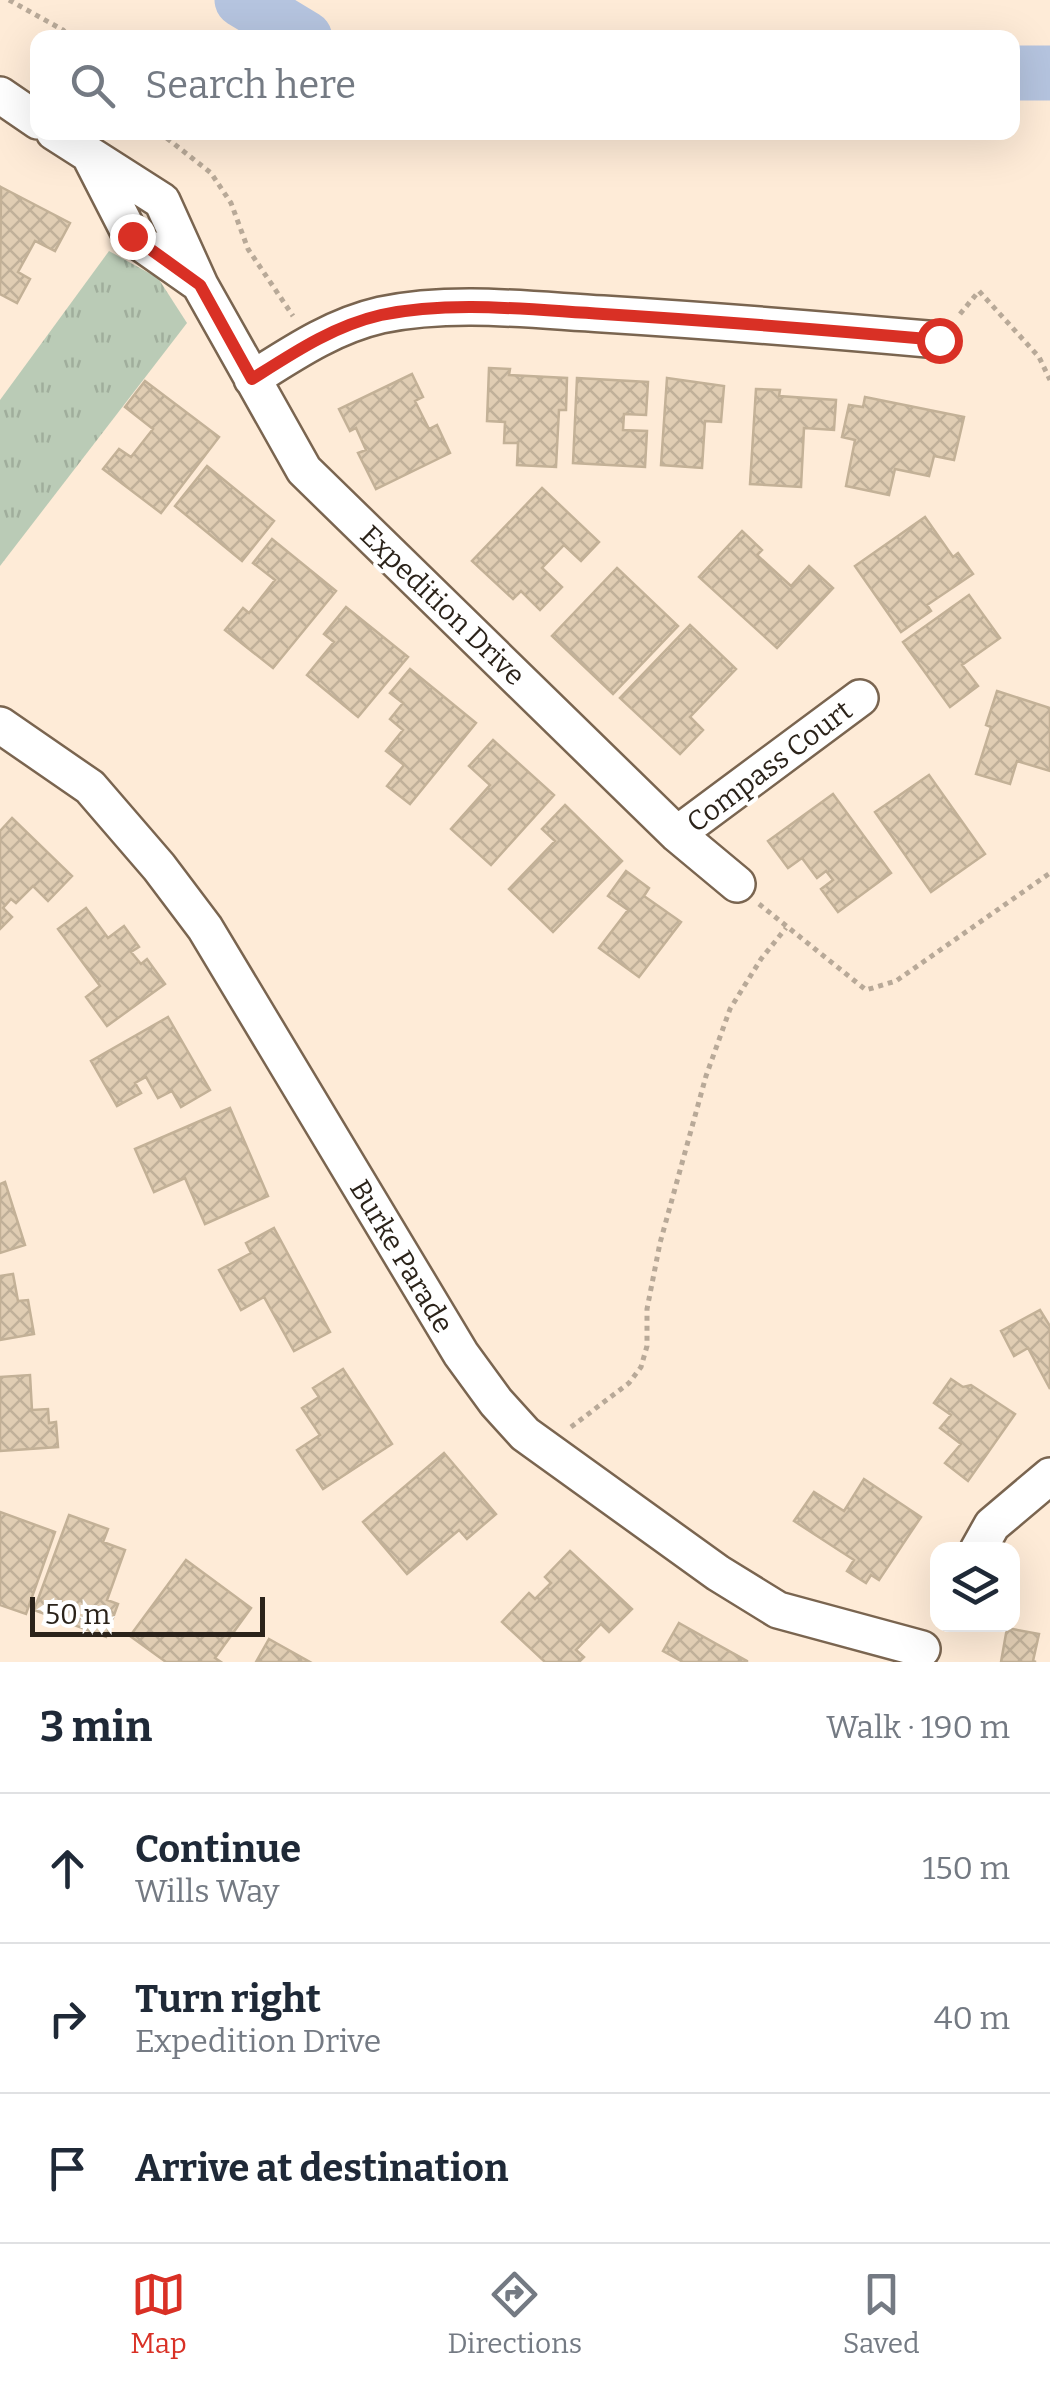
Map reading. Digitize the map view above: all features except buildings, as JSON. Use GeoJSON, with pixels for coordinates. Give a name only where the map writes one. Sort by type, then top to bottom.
{"type":"FeatureCollection","features":[{"type":"Feature","properties":{"kind":"street"},"geometry":{"type":"LineString","coordinates":[[0,95],[30,116]]}},
{"type":"Feature","properties":{"kind":"street","name":"Expedition Drive"},"geometry":{"type":"LineString","coordinates":[[65,140],[92,159],[132,236],[200,285],[304,470],[678,834],[737,884]]}},
{"type":"Feature","properties":{"kind":"street"},"geometry":{"type":"LineString","coordinates":[[252,379],[311,342],[383,315],[507,308],[939,340]]}},
{"type":"Feature","properties":{"kind":"street","name":"Compass Court"},"geometry":{"type":"LineString","coordinates":[[678,834],[860,698]]}},
{"type":"Feature","properties":{"kind":"street","name":"Burke Parade"},"geometry":{"type":"LineString","coordinates":[[0,725],[90,787],[205,928],[461,1354],[525,1434],[718,1573],[778,1610],[927,1644]]}},
{"type":"Feature","properties":{"kind":"street"},"geometry":{"type":"LineString","coordinates":[[983,1542],[992,1526],[1050,1476]]}},
{"type":"Feature","properties":{"kind":"path"},"geometry":{"type":"LineString","coordinates":[[8,0],[57,30]]}},
{"type":"Feature","properties":{"kind":"path"},"geometry":{"type":"LineString","coordinates":[[169,140],[211,173],[231,203],[248,250],[311,342]]}},
{"type":"Feature","properties":{"kind":"path"},"geometry":{"type":"LineString","coordinates":[[939,340],[979,291],[1039,357],[1050,380]]}},
{"type":"Feature","properties":{"kind":"path"},"geometry":{"type":"LineString","coordinates":[[737,884],[866,990],[896,980],[1050,874]]}},
{"type":"Feature","properties":{"kind":"path"},"geometry":{"type":"LineString","coordinates":[[544,1447],[628,1383],[641,1367],[660,1243],[706,1076],[730,1009],[786,928]]}},
{"type":"Feature","properties":{"kind":"green space"},"geometry":{"type":"Polygon","coordinates":[[[109,251],[158,278],[187,323],[0,566],[0,400],[109,251]]]}},
{"type":"Feature","properties":{"kind":"waterway"},"geometry":{"type":"LineString","coordinates":[[242,0],[292,30]]}},
{"type":"Feature","properties":{"kind":"waterway"},"geometry":{"type":"LineString","coordinates":[[1020,73],[1050,73]]}},
{"type":"Feature","properties":{"kind":"route"},"geometry":{"type":"LineString","coordinates":[[132,236],[200,285],[252,379],[311,342],[346,326],[383,315],[428,310],[507,308],[939,340]]}}]}
